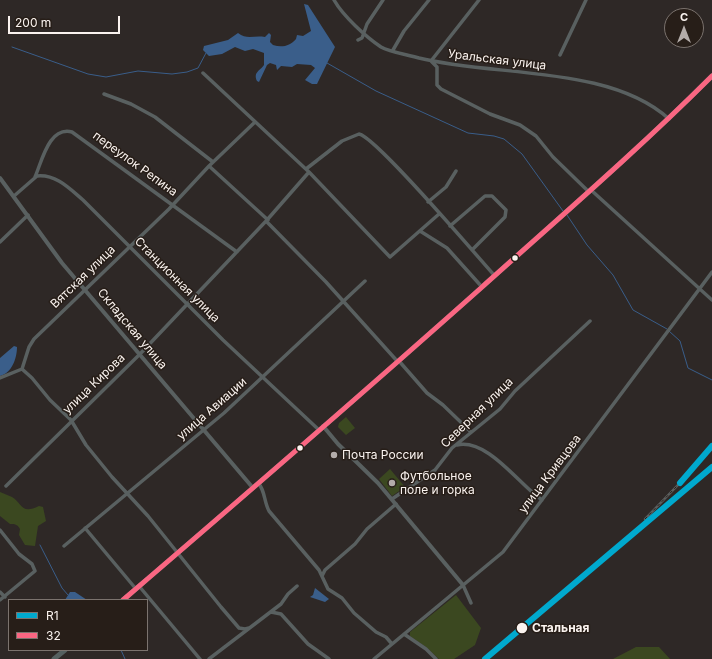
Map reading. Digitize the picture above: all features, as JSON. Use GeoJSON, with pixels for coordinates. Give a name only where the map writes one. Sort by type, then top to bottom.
{"type":"FeatureCollection","features":[{"type":"Feature","properties":{"kind":"main road"},"geometry":{"type":"LineString","coordinates":[[124,599],[259,484],[558,220],[669,119],[712,76]]}},
{"type":"Feature","properties":{"kind":"main road"},"geometry":{"type":"LineString","coordinates":[[54,659],[63,651]]}},
{"type":"Feature","properties":{"kind":"street","name":"Уральская улица"},"geometry":{"type":"LineString","coordinates":[[334,0],[364,34],[382,47],[431,61],[579,79],[626,93],[658,109],[669,119]]}},
{"type":"Feature","properties":{"kind":"street"},"geometry":{"type":"LineString","coordinates":[[358,40],[362,38],[367,24],[383,0]]}},
{"type":"Feature","properties":{"kind":"street"},"geometry":{"type":"LineString","coordinates":[[394,50],[404,31],[430,0]]}},
{"type":"Feature","properties":{"kind":"street"},"geometry":{"type":"LineString","coordinates":[[478,0],[431,61],[437,67],[437,85],[441,89],[490,114],[520,125],[536,136],[554,157],[590,191],[712,300]]}},
{"type":"Feature","properties":{"kind":"street"},"geometry":{"type":"LineString","coordinates":[[560,55],[586,0]]}},
{"type":"Feature","properties":{"kind":"street"},"geometry":{"type":"LineString","coordinates":[[203,73],[306,169],[390,257],[439,214]]}},
{"type":"Feature","properties":{"kind":"street"},"geometry":{"type":"LineString","coordinates":[[104,94],[136,106],[155,117],[213,162]]}},
{"type":"Feature","properties":{"kind":"street","name":"Вятская улица"},"geometry":{"type":"LineString","coordinates":[[22,369],[31,342],[173,205],[209,166],[255,122]]}},
{"type":"Feature","properties":{"kind":"street","name":"переулок Репина"},"geometry":{"type":"LineString","coordinates":[[35,177],[50,142],[58,134],[68,131],[76,134],[99,150],[237,252]]}},
{"type":"Feature","properties":{"kind":"street"},"geometry":{"type":"LineString","coordinates":[[306,169],[342,140],[359,134],[369,139],[495,276]]}},
{"type":"Feature","properties":{"kind":"street"},"geometry":{"type":"LineString","coordinates":[[209,166],[267,220],[427,393],[443,405],[471,432]]}},
{"type":"Feature","properties":{"kind":"street"},"geometry":{"type":"LineString","coordinates":[[428,202],[446,187],[456,171]]}},
{"type":"Feature","properties":{"kind":"street","name":"улица Кирова"},"geometry":{"type":"LineString","coordinates":[[6,486],[71,420],[140,354],[267,220],[309,172]]}},
{"type":"Feature","properties":{"kind":"street","name":"Станционная улица"},"geometry":{"type":"LineString","coordinates":[[35,177],[48,176],[63,184],[129,246],[263,378],[361,464],[464,585]]}},
{"type":"Feature","properties":{"kind":"street"},"geometry":{"type":"LineString","coordinates":[[14,196],[35,177]]}},
{"type":"Feature","properties":{"kind":"street","name":"Складская улица"},"geometry":{"type":"LineString","coordinates":[[0,178],[62,263],[253,488]]}},
{"type":"Feature","properties":{"kind":"street"},"geometry":{"type":"LineString","coordinates":[[450,226],[485,196],[492,196],[501,204],[506,210],[505,217],[472,250]]}},
{"type":"Feature","properties":{"kind":"street"},"geometry":{"type":"LineString","coordinates":[[0,242],[28,215]]}},
{"type":"Feature","properties":{"kind":"street"},"geometry":{"type":"LineString","coordinates":[[420,231],[447,248],[482,287]]}},
{"type":"Feature","properties":{"kind":"street","name":"улица Кривцова"},"geometry":{"type":"LineString","coordinates":[[374,659],[503,552],[630,384],[661,338],[712,272]]}},
{"type":"Feature","properties":{"kind":"street","name":"улица Авиации"},"geometry":{"type":"LineString","coordinates":[[64,546],[204,430],[263,378],[365,280]]}},
{"type":"Feature","properties":{"kind":"street","name":"Северная улица"},"geometry":{"type":"LineString","coordinates":[[392,499],[435,470],[454,446],[500,409],[515,391],[590,321]]}},
{"type":"Feature","properties":{"kind":"street"},"geometry":{"type":"LineString","coordinates":[[0,378],[22,369],[32,378],[50,400],[71,420],[81,440],[237,625],[243,629],[249,628]]}},
{"type":"Feature","properties":{"kind":"street"},"geometry":{"type":"LineString","coordinates":[[454,446],[463,444],[486,452],[542,500]]}},
{"type":"Feature","properties":{"kind":"street"},"geometry":{"type":"LineString","coordinates":[[259,484],[262,488],[265,503],[270,511],[319,570],[328,589],[342,598],[354,613],[376,632],[386,637],[392,644]]}},
{"type":"Feature","properties":{"kind":"street"},"geometry":{"type":"LineString","coordinates":[[322,576],[325,570],[355,544],[367,529],[396,504]]}},
{"type":"Feature","properties":{"kind":"street"},"geometry":{"type":"LineString","coordinates":[[85,528],[147,599]]}},
{"type":"Feature","properties":{"kind":"street"},"geometry":{"type":"LineString","coordinates":[[0,530],[19,554],[32,564],[35,571],[0,600]]}},
{"type":"Feature","properties":{"kind":"street"},"geometry":{"type":"LineString","coordinates":[[464,585],[471,603]]}},
{"type":"Feature","properties":{"kind":"street"},"geometry":{"type":"LineString","coordinates":[[209,659],[268,613],[282,604],[288,594],[297,586]]}},
{"type":"Feature","properties":{"kind":"street"},"geometry":{"type":"LineString","coordinates":[[0,592],[5,597]]}},
{"type":"Feature","properties":{"kind":"street"},"geometry":{"type":"LineString","coordinates":[[148,600],[200,659]]}},
{"type":"Feature","properties":{"kind":"street"},"geometry":{"type":"LineString","coordinates":[[268,613],[274,612],[281,614],[308,644],[329,659]]}},
{"type":"Feature","properties":{"kind":"street"},"geometry":{"type":"LineString","coordinates":[[404,634],[426,649],[436,659]]}},
{"type":"Feature","properties":{"kind":"green space"},"geometry":{"type":"Polygon","coordinates":[[[346,417],[355,428],[346,435],[338,427],[339,423],[346,417]]]}},
{"type":"Feature","properties":{"kind":"green space","name":"Футбольное поле и горка"},"geometry":{"type":"Polygon","coordinates":[[[390,469],[405,487],[392,496],[379,479],[390,469]]]}},
{"type":"Feature","properties":{"kind":"green space"},"geometry":{"type":"Polygon","coordinates":[[[0,492],[15,499],[25,509],[39,506],[43,507],[46,521],[38,526],[35,546],[25,545],[19,535],[20,529],[18,526],[15,524],[10,524],[0,516],[0,492]]]}},
{"type":"Feature","properties":{"kind":"green space"},"geometry":{"type":"Polygon","coordinates":[[[456,595],[481,628],[475,645],[454,659],[439,659],[426,647],[410,636],[410,632],[456,595]]]}},
{"type":"Feature","properties":{"kind":"green space"},"geometry":{"type":"Polygon","coordinates":[[[636,647],[659,647],[670,659],[613,659],[636,647]]]}},
{"type":"Feature","properties":{"kind":"water"},"geometry":{"type":"Polygon","coordinates":[[[304,4],[308,5],[335,47],[317,84],[312,84],[305,80],[315,68],[311,65],[297,64],[292,67],[281,66],[277,70],[276,65],[270,63],[267,65],[259,82],[257,81],[256,74],[264,65],[264,53],[253,49],[245,51],[235,47],[222,54],[209,56],[203,50],[204,46],[228,40],[238,33],[248,37],[265,37],[269,33],[271,35],[270,42],[273,45],[288,45],[296,39],[297,35],[303,36],[311,31],[304,4]]]}},
{"type":"Feature","properties":{"kind":"water"},"geometry":{"type":"Polygon","coordinates":[[[14,346],[17,347],[13,364],[8,372],[0,376],[0,358],[14,346]]]}},
{"type":"Feature","properties":{"kind":"water"},"geometry":{"type":"Polygon","coordinates":[[[315,588],[329,599],[325,602],[310,597],[313,595],[315,588]]]}},
{"type":"Feature","properties":{"kind":"water"},"geometry":{"type":"Polygon","coordinates":[[[70,592],[75,592],[86,599],[66,599],[70,592]]]}},
{"type":"Feature","properties":{"kind":"waterway"},"geometry":{"type":"LineString","coordinates":[[12,47],[88,74],[106,77],[138,71],[172,74],[187,72],[198,68],[206,53]]}},
{"type":"Feature","properties":{"kind":"waterway"},"geometry":{"type":"LineString","coordinates":[[327,63],[376,91],[468,133],[494,136],[504,139],[522,154],[563,211]]}},
{"type":"Feature","properties":{"kind":"waterway"},"geometry":{"type":"LineString","coordinates":[[567,215],[587,245],[613,275],[633,310],[667,329]]}},
{"type":"Feature","properties":{"kind":"waterway"},"geometry":{"type":"LineString","coordinates":[[669,331],[680,341],[688,368],[712,380]]}},
{"type":"Feature","properties":{"kind":"waterway"},"geometry":{"type":"LineString","coordinates":[[40,545],[62,588],[68,595]]}},
{"type":"Feature","properties":{"kind":"waterway"},"geometry":{"type":"LineString","coordinates":[[121,651],[125,659]]}},
{"type":"Feature","properties":{"kind":"railway"},"geometry":{"type":"LineString","coordinates":[[645,519],[677,486],[712,446]]}},
{"type":"Feature","properties":{"kind":"transit line","name":"32"},"geometry":{"type":"LineString","coordinates":[[124,599],[303,445],[569,210],[712,76]]}},
{"type":"Feature","properties":{"kind":"transit line","name":"R1"},"geometry":{"type":"LineString","coordinates":[[680,483],[712,446]]}},
{"type":"Feature","properties":{"kind":"transit line","name":"R1"},"geometry":{"type":"LineString","coordinates":[[485,659],[712,467]]}},
{"type":"Feature","properties":{"kind":"place","name":"Почта России"},"geometry":{"type":"Point","coordinates":[334,455]}},
{"type":"Feature","properties":{"kind":"place","name":"Футбольное поле и горка"},"geometry":{"type":"Point","coordinates":[392,483]}},
{"type":"Feature","properties":{"kind":"place","name":"Стальная"},"geometry":{"type":"Point","coordinates":[522,628]}}]}
